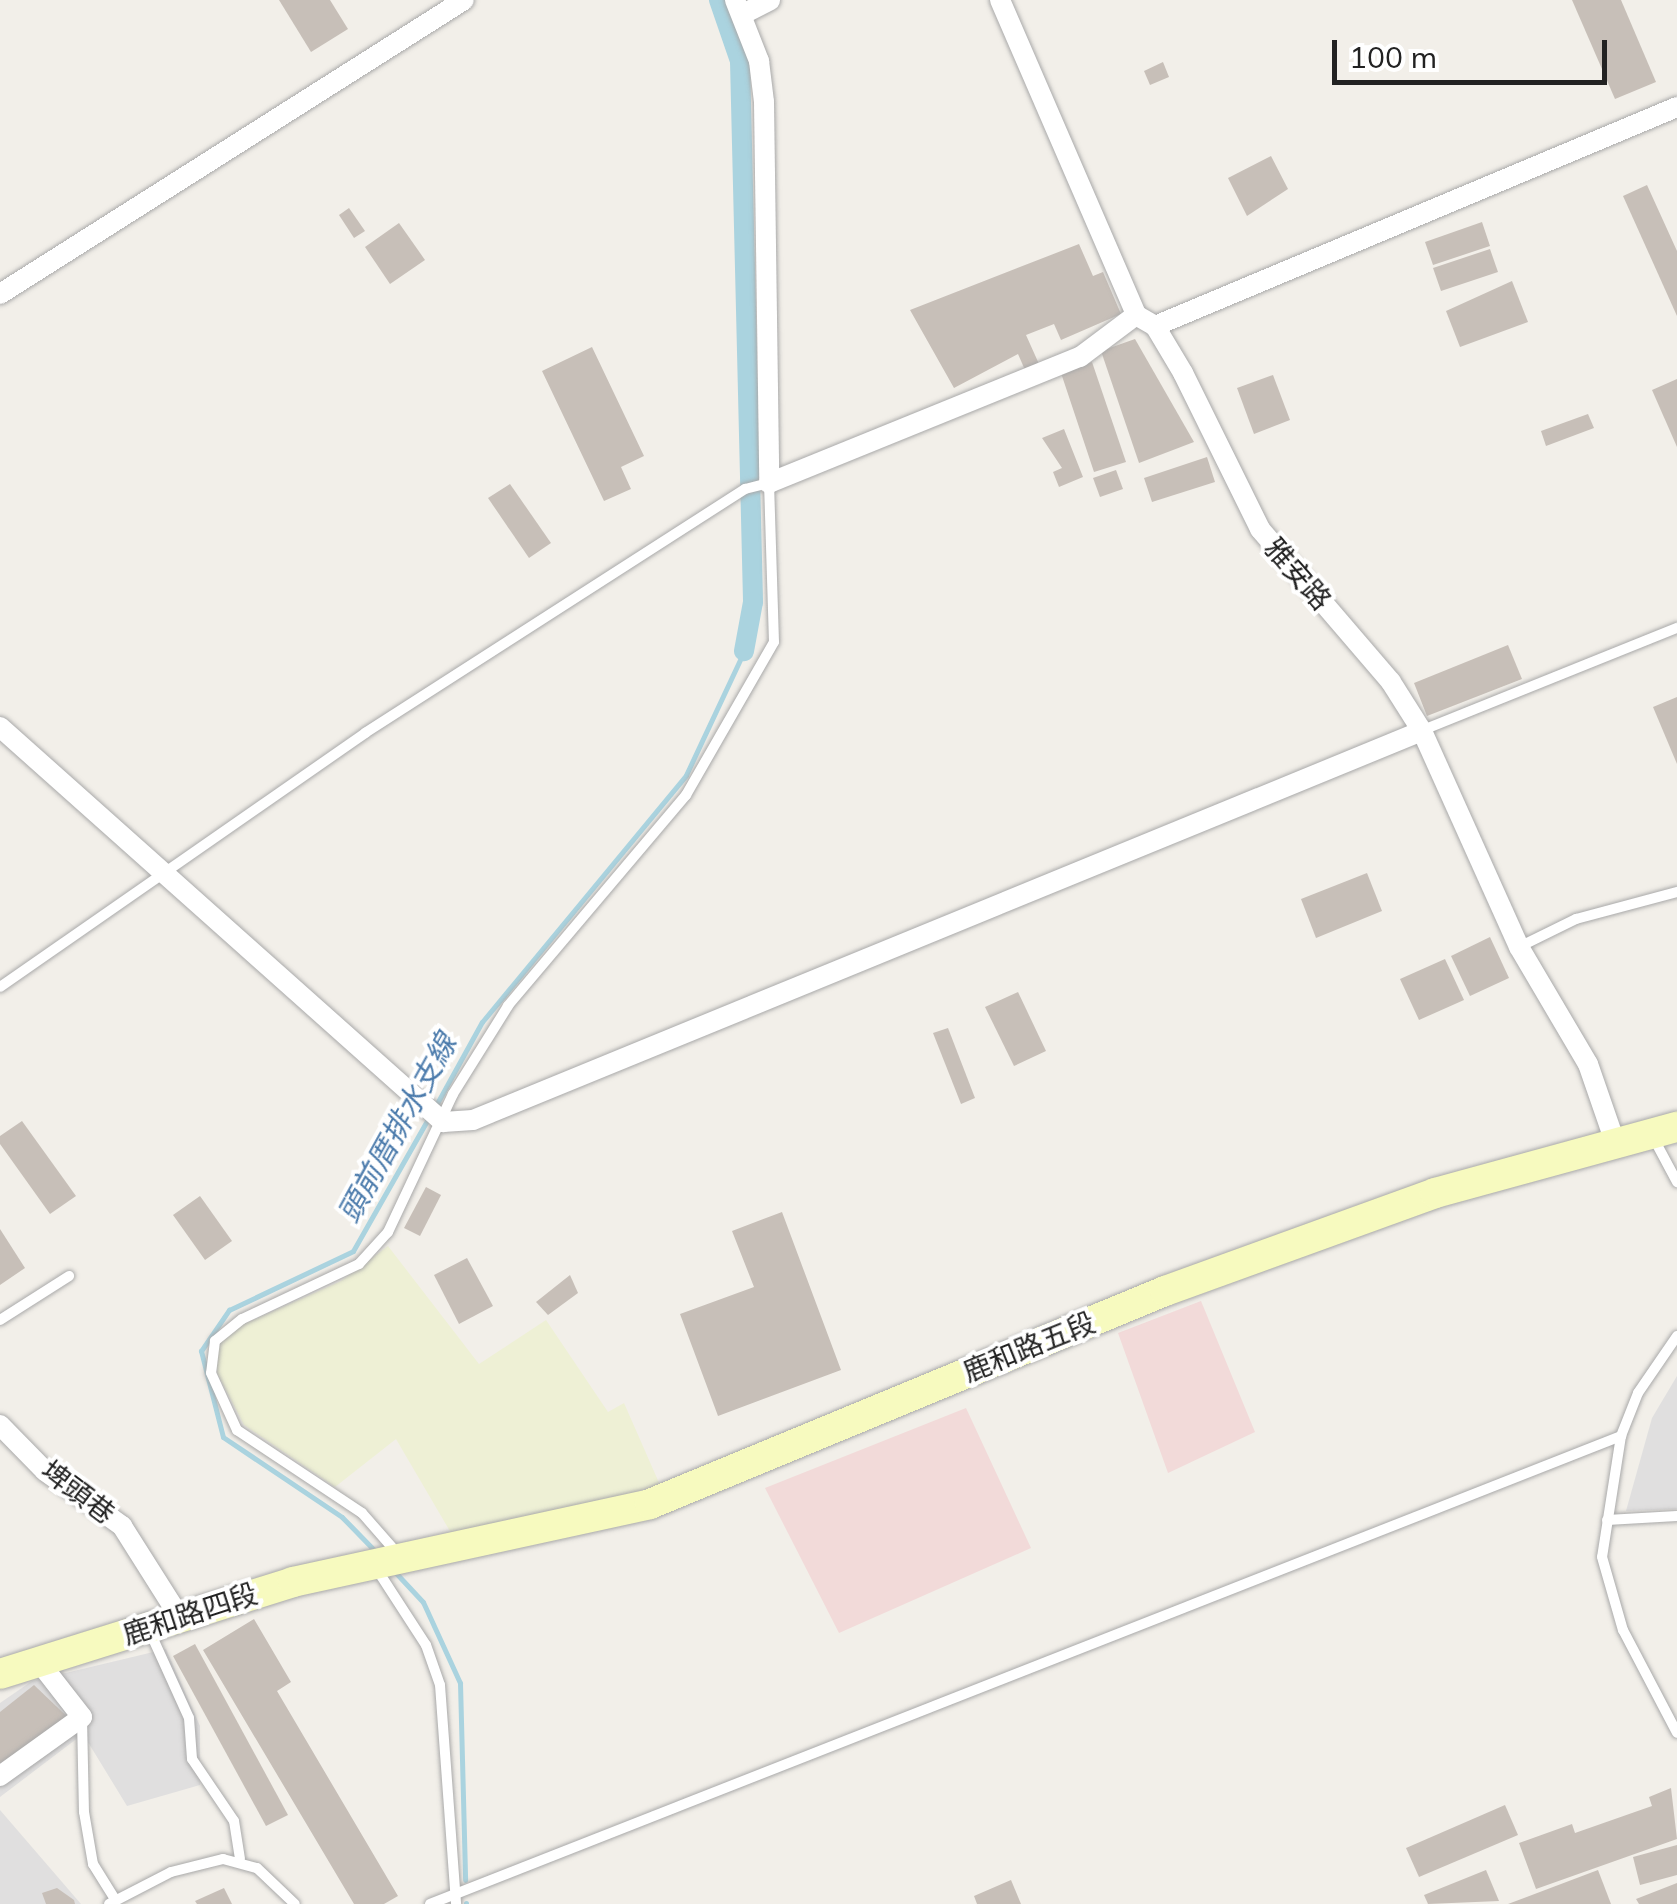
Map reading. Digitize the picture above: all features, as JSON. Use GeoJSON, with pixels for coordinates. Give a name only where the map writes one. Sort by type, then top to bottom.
{"type":"FeatureCollection","features":[{"type":"Feature","properties":{"kind":"main road","name":"鹿和路五段"},"geometry":{"type":"LineString","coordinates":[[388,1560],[650,1504],[1165,1291],[1435,1193],[1664,1131]]}},
{"type":"Feature","properties":{"kind":"main road","name":"鹿和路四段"},"geometry":{"type":"LineString","coordinates":[[0,1674],[179,1616],[388,1560]]}},
{"type":"Feature","properties":{"kind":"street"},"geometry":{"type":"LineString","coordinates":[[0,294],[464,0]]}},
{"type":"Feature","properties":{"kind":"street"},"geometry":{"type":"LineString","coordinates":[[770,0],[740,6],[764,102],[769,483],[1080,357],[1145,320],[1677,107]]}},
{"type":"Feature","properties":{"kind":"street","name":"雅安路"},"geometry":{"type":"LineString","coordinates":[[1000,0],[1145,320],[1260,530],[1391,682],[1422,731],[1519,946],[1588,1064],[1615,1142]]}},
{"type":"Feature","properties":{"kind":"street"},"geometry":{"type":"LineString","coordinates":[[0,726],[164,878],[443,1122],[473,1120],[1422,731]]}},
{"type":"Feature","properties":{"kind":"street","name":"埤頭巷"},"geometry":{"type":"LineString","coordinates":[[0,1426],[45,1471],[122,1526],[179,1616]]}},
{"type":"Feature","properties":{"kind":"street"},"geometry":{"type":"LineString","coordinates":[[0,1776],[82,1717],[40,1663]]}},
{"type":"Feature","properties":{"kind":"lane"},"geometry":{"type":"LineString","coordinates":[[0,987],[164,878],[364,733],[744,489],[769,483],[774,642],[759,676],[654,841],[508,1006],[443,1122],[388,1232],[359,1264],[242,1319],[215,1340],[212,1353],[211,1373],[237,1430],[362,1513],[426,1645],[440,1685],[456,1899]]}},
{"type":"Feature","properties":{"kind":"lane"},"geometry":{"type":"LineString","coordinates":[[1422,731],[1677,628]]}},
{"type":"Feature","properties":{"kind":"lane"},"geometry":{"type":"LineString","coordinates":[[1519,946],[1576,919],[1677,892]]}},
{"type":"Feature","properties":{"kind":"lane"},"geometry":{"type":"LineString","coordinates":[[1664,1131],[1677,1182]]}},
{"type":"Feature","properties":{"kind":"lane"},"geometry":{"type":"LineString","coordinates":[[0,1320],[69,1276]]}},
{"type":"Feature","properties":{"kind":"lane"},"geometry":{"type":"LineString","coordinates":[[1677,1336],[1638,1393],[1621,1436],[1602,1557],[1610,1596],[1677,1733]]}},
{"type":"Feature","properties":{"kind":"lane"},"geometry":{"type":"LineString","coordinates":[[430,1904],[456,1899],[1621,1436]]}},
{"type":"Feature","properties":{"kind":"lane"},"geometry":{"type":"LineString","coordinates":[[1607,1520],[1677,1516]]}},
{"type":"Feature","properties":{"kind":"lane"},"geometry":{"type":"LineString","coordinates":[[148,1626],[189,1718],[192,1759],[234,1821],[240,1859],[295,1904]]}},
{"type":"Feature","properties":{"kind":"lane"},"geometry":{"type":"LineString","coordinates":[[82,1717],[84,1812],[93,1864],[112,1900],[171,1872],[240,1859]]}},
{"type":"Feature","properties":{"kind":"shaded area"},"geometry":{"type":"Polygon","coordinates":[[[1201,1301],[1255,1432],[1168,1473],[1118,1333],[1201,1301]]]}},
{"type":"Feature","properties":{"kind":"shaded area"},"geometry":{"type":"Polygon","coordinates":[[[1677,1376],[1677,1509],[1626,1511],[1652,1418],[1677,1376]]]}},
{"type":"Feature","properties":{"kind":"shaded area"},"geometry":{"type":"Polygon","coordinates":[[[966,1408],[1031,1548],[839,1633],[765,1488],[966,1408]]]}},
{"type":"Feature","properties":{"kind":"shaded area"},"geometry":{"type":"Polygon","coordinates":[[[166,1649],[200,1726],[200,1785],[127,1806],[83,1734],[0,1797],[0,1703],[32,1681],[166,1649]]]}},
{"type":"Feature","properties":{"kind":"shaded area"},"geometry":{"type":"Polygon","coordinates":[[[0,1810],[81,1904],[0,1904],[0,1810]]]}},
{"type":"Feature","properties":{"kind":"green space"},"geometry":{"type":"Polygon","coordinates":[[[388,1246],[479,1364],[546,1320],[608,1412],[624,1403],[660,1485],[543,1518],[451,1533],[396,1439],[335,1487],[244,1425],[217,1373],[218,1344],[233,1329],[341,1281],[388,1246]]]}},
{"type":"Feature","properties":{"kind":"building"},"geometry":{"type":"Polygon","coordinates":[[[279,0],[330,0],[348,29],[311,52],[279,0]]]}},
{"type":"Feature","properties":{"kind":"building"},"geometry":{"type":"Polygon","coordinates":[[[1572,0],[1621,0],[1656,82],[1615,99],[1572,0]]]}},
{"type":"Feature","properties":{"kind":"building"},"geometry":{"type":"Polygon","coordinates":[[[1163,62],[1169,77],[1150,85],[1144,71],[1163,62]]]}},
{"type":"Feature","properties":{"kind":"building"},"geometry":{"type":"Polygon","coordinates":[[[1271,156],[1288,189],[1247,216],[1228,178],[1271,156]]]}},
{"type":"Feature","properties":{"kind":"building"},"geometry":{"type":"Polygon","coordinates":[[[1647,185],[1677,251],[1677,316],[1623,196],[1647,185]]]}},
{"type":"Feature","properties":{"kind":"building"},"geometry":{"type":"Polygon","coordinates":[[[349,208],[365,231],[354,238],[339,215],[349,208]]]}},
{"type":"Feature","properties":{"kind":"building"},"geometry":{"type":"Polygon","coordinates":[[[1482,222],[1490,246],[1433,265],[1425,242],[1482,222]]]}},
{"type":"Feature","properties":{"kind":"building"},"geometry":{"type":"Polygon","coordinates":[[[399,223],[425,260],[390,284],[365,247],[399,223]]]}},
{"type":"Feature","properties":{"kind":"building"},"geometry":{"type":"Polygon","coordinates":[[[1079,244],[1093,276],[1103,272],[1121,314],[1061,340],[1054,324],[1026,335],[1039,364],[1025,370],[1018,354],[954,388],[910,310],[1079,244]]]}},
{"type":"Feature","properties":{"kind":"building"},"geometry":{"type":"Polygon","coordinates":[[[1490,249],[1498,272],[1441,291],[1433,268],[1490,249]]]}},
{"type":"Feature","properties":{"kind":"building"},"geometry":{"type":"Polygon","coordinates":[[[1512,281],[1528,322],[1460,347],[1446,311],[1512,281]]]}},
{"type":"Feature","properties":{"kind":"building"},"geometry":{"type":"Polygon","coordinates":[[[1135,339],[1194,442],[1139,463],[1101,351],[1135,339]]]}},
{"type":"Feature","properties":{"kind":"building"},"geometry":{"type":"Polygon","coordinates":[[[592,347],[644,456],[621,467],[631,489],[604,501],[542,371],[592,347]]]}},
{"type":"Feature","properties":{"kind":"building"},"geometry":{"type":"Polygon","coordinates":[[[1092,362],[1126,462],[1094,472],[1061,373],[1092,362]]]}},
{"type":"Feature","properties":{"kind":"building"},"geometry":{"type":"Polygon","coordinates":[[[1273,375],[1290,420],[1254,434],[1237,388],[1273,375]]]}},
{"type":"Feature","properties":{"kind":"building"},"geometry":{"type":"Polygon","coordinates":[[[1677,379],[1677,447],[1652,390],[1677,379]]]}},
{"type":"Feature","properties":{"kind":"building"},"geometry":{"type":"Polygon","coordinates":[[[1588,414],[1594,428],[1546,446],[1541,431],[1588,414]]]}},
{"type":"Feature","properties":{"kind":"building"},"geometry":{"type":"Polygon","coordinates":[[[1064,429],[1083,477],[1059,487],[1053,472],[1062,468],[1042,438],[1064,429]]]}},
{"type":"Feature","properties":{"kind":"building"},"geometry":{"type":"Polygon","coordinates":[[[1207,457],[1215,482],[1152,502],[1144,478],[1207,457]]]}},
{"type":"Feature","properties":{"kind":"building"},"geometry":{"type":"Polygon","coordinates":[[[1116,470],[1123,489],[1100,497],[1093,478],[1116,470]]]}},
{"type":"Feature","properties":{"kind":"building"},"geometry":{"type":"Polygon","coordinates":[[[510,484],[551,543],[529,558],[488,498],[510,484]]]}},
{"type":"Feature","properties":{"kind":"building"},"geometry":{"type":"Polygon","coordinates":[[[1508,645],[1522,679],[1427,716],[1414,683],[1508,645]]]}},
{"type":"Feature","properties":{"kind":"building"},"geometry":{"type":"Polygon","coordinates":[[[1677,697],[1677,764],[1653,707],[1677,697]]]}},
{"type":"Feature","properties":{"kind":"building"},"geometry":{"type":"Polygon","coordinates":[[[1367,873],[1382,911],[1316,938],[1301,899],[1367,873]]]}},
{"type":"Feature","properties":{"kind":"building"},"geometry":{"type":"Polygon","coordinates":[[[1490,937],[1509,978],[1470,996],[1451,956],[1490,937]]]}},
{"type":"Feature","properties":{"kind":"building"},"geometry":{"type":"Polygon","coordinates":[[[1445,959],[1464,1000],[1419,1020],[1400,979],[1445,959]]]}},
{"type":"Feature","properties":{"kind":"building"},"geometry":{"type":"Polygon","coordinates":[[[1018,992],[1046,1051],[1014,1066],[985,1007],[1018,992]]]}},
{"type":"Feature","properties":{"kind":"building"},"geometry":{"type":"Polygon","coordinates":[[[948,1028],[975,1098],[961,1104],[933,1033],[948,1028]]]}},
{"type":"Feature","properties":{"kind":"building"},"geometry":{"type":"Polygon","coordinates":[[[22,1121],[76,1196],[50,1214],[0,1144],[0,1136],[22,1121]]]}},
{"type":"Feature","properties":{"kind":"building"},"geometry":{"type":"Polygon","coordinates":[[[426,1187],[441,1195],[420,1236],[404,1228],[426,1187]]]}},
{"type":"Feature","properties":{"kind":"building"},"geometry":{"type":"Polygon","coordinates":[[[200,1196],[232,1241],[205,1260],[173,1215],[200,1196]]]}},
{"type":"Feature","properties":{"kind":"building"},"geometry":{"type":"Polygon","coordinates":[[[782,1212],[841,1370],[718,1416],[680,1314],[754,1287],[732,1231],[782,1212]]]}},
{"type":"Feature","properties":{"kind":"building"},"geometry":{"type":"Polygon","coordinates":[[[0,1229],[25,1268],[0,1285],[0,1229]]]}},
{"type":"Feature","properties":{"kind":"building"},"geometry":{"type":"Polygon","coordinates":[[[467,1258],[493,1306],[459,1324],[434,1275],[467,1258]]]}},
{"type":"Feature","properties":{"kind":"building"},"geometry":{"type":"Polygon","coordinates":[[[570,1275],[578,1293],[548,1315],[536,1302],[570,1275]]]}},
{"type":"Feature","properties":{"kind":"building"},"geometry":{"type":"Polygon","coordinates":[[[254,1619],[291,1682],[277,1691],[398,1896],[384,1904],[354,1904],[203,1650],[254,1619]]]}},
{"type":"Feature","properties":{"kind":"building"},"geometry":{"type":"Polygon","coordinates":[[[195,1644],[288,1815],[266,1826],[173,1656],[195,1644]]]}},
{"type":"Feature","properties":{"kind":"building"},"geometry":{"type":"Polygon","coordinates":[[[34,1685],[78,1727],[0,1783],[0,1712],[34,1685]]]}},
{"type":"Feature","properties":{"kind":"building"},"geometry":{"type":"Polygon","coordinates":[[[1671,1788],[1677,1839],[1536,1889],[1519,1843],[1572,1824],[1575,1833],[1652,1806],[1649,1797],[1671,1788]]]}},
{"type":"Feature","properties":{"kind":"building"},"geometry":{"type":"Polygon","coordinates":[[[1505,1805],[1518,1835],[1419,1877],[1406,1848],[1505,1805]]]}},
{"type":"Feature","properties":{"kind":"building"},"geometry":{"type":"Polygon","coordinates":[[[1677,1845],[1677,1875],[1640,1885],[1633,1857],[1677,1845]]]}},
{"type":"Feature","properties":{"kind":"building"},"geometry":{"type":"Polygon","coordinates":[[[1486,1870],[1499,1901],[1428,1904],[1424,1895],[1486,1870]]]}},
{"type":"Feature","properties":{"kind":"building"},"geometry":{"type":"Polygon","coordinates":[[[1598,1870],[1611,1904],[1508,1904],[1598,1870]]]}},
{"type":"Feature","properties":{"kind":"building"},"geometry":{"type":"Polygon","coordinates":[[[1011,1880],[1021,1904],[977,1904],[974,1896],[1011,1880]]]}},
{"type":"Feature","properties":{"kind":"building"},"geometry":{"type":"Polygon","coordinates":[[[1677,1883],[1677,1904],[1639,1904],[1636,1899],[1677,1883]]]}},
{"type":"Feature","properties":{"kind":"building"},"geometry":{"type":"Polygon","coordinates":[[[57,1888],[75,1904],[46,1904],[42,1893],[57,1888]]]}},
{"type":"Feature","properties":{"kind":"building"},"geometry":{"type":"Polygon","coordinates":[[[224,1888],[232,1904],[195,1901],[224,1888]]]}},
{"type":"Feature","properties":{"kind":"waterway"},"geometry":{"type":"LineString","coordinates":[[719,0],[740,61],[753,602],[744,651]]}},
{"type":"Feature","properties":{"kind":"waterway","name":"頭前厝排水支線"},"geometry":{"type":"LineString","coordinates":[[435,1107],[482,1022],[686,775],[744,651]]}},
{"type":"Feature","properties":{"kind":"waterway","name":"頭前厝排水支線"},"geometry":{"type":"LineString","coordinates":[[377,1553],[342,1517],[223,1437],[201,1351],[229,1310],[353,1251],[429,1117]]}},
{"type":"Feature","properties":{"kind":"waterway","name":"頭前厝排水支線"},"geometry":{"type":"LineString","coordinates":[[395,1572],[423,1602],[460,1683],[465,1880]]}}]}
